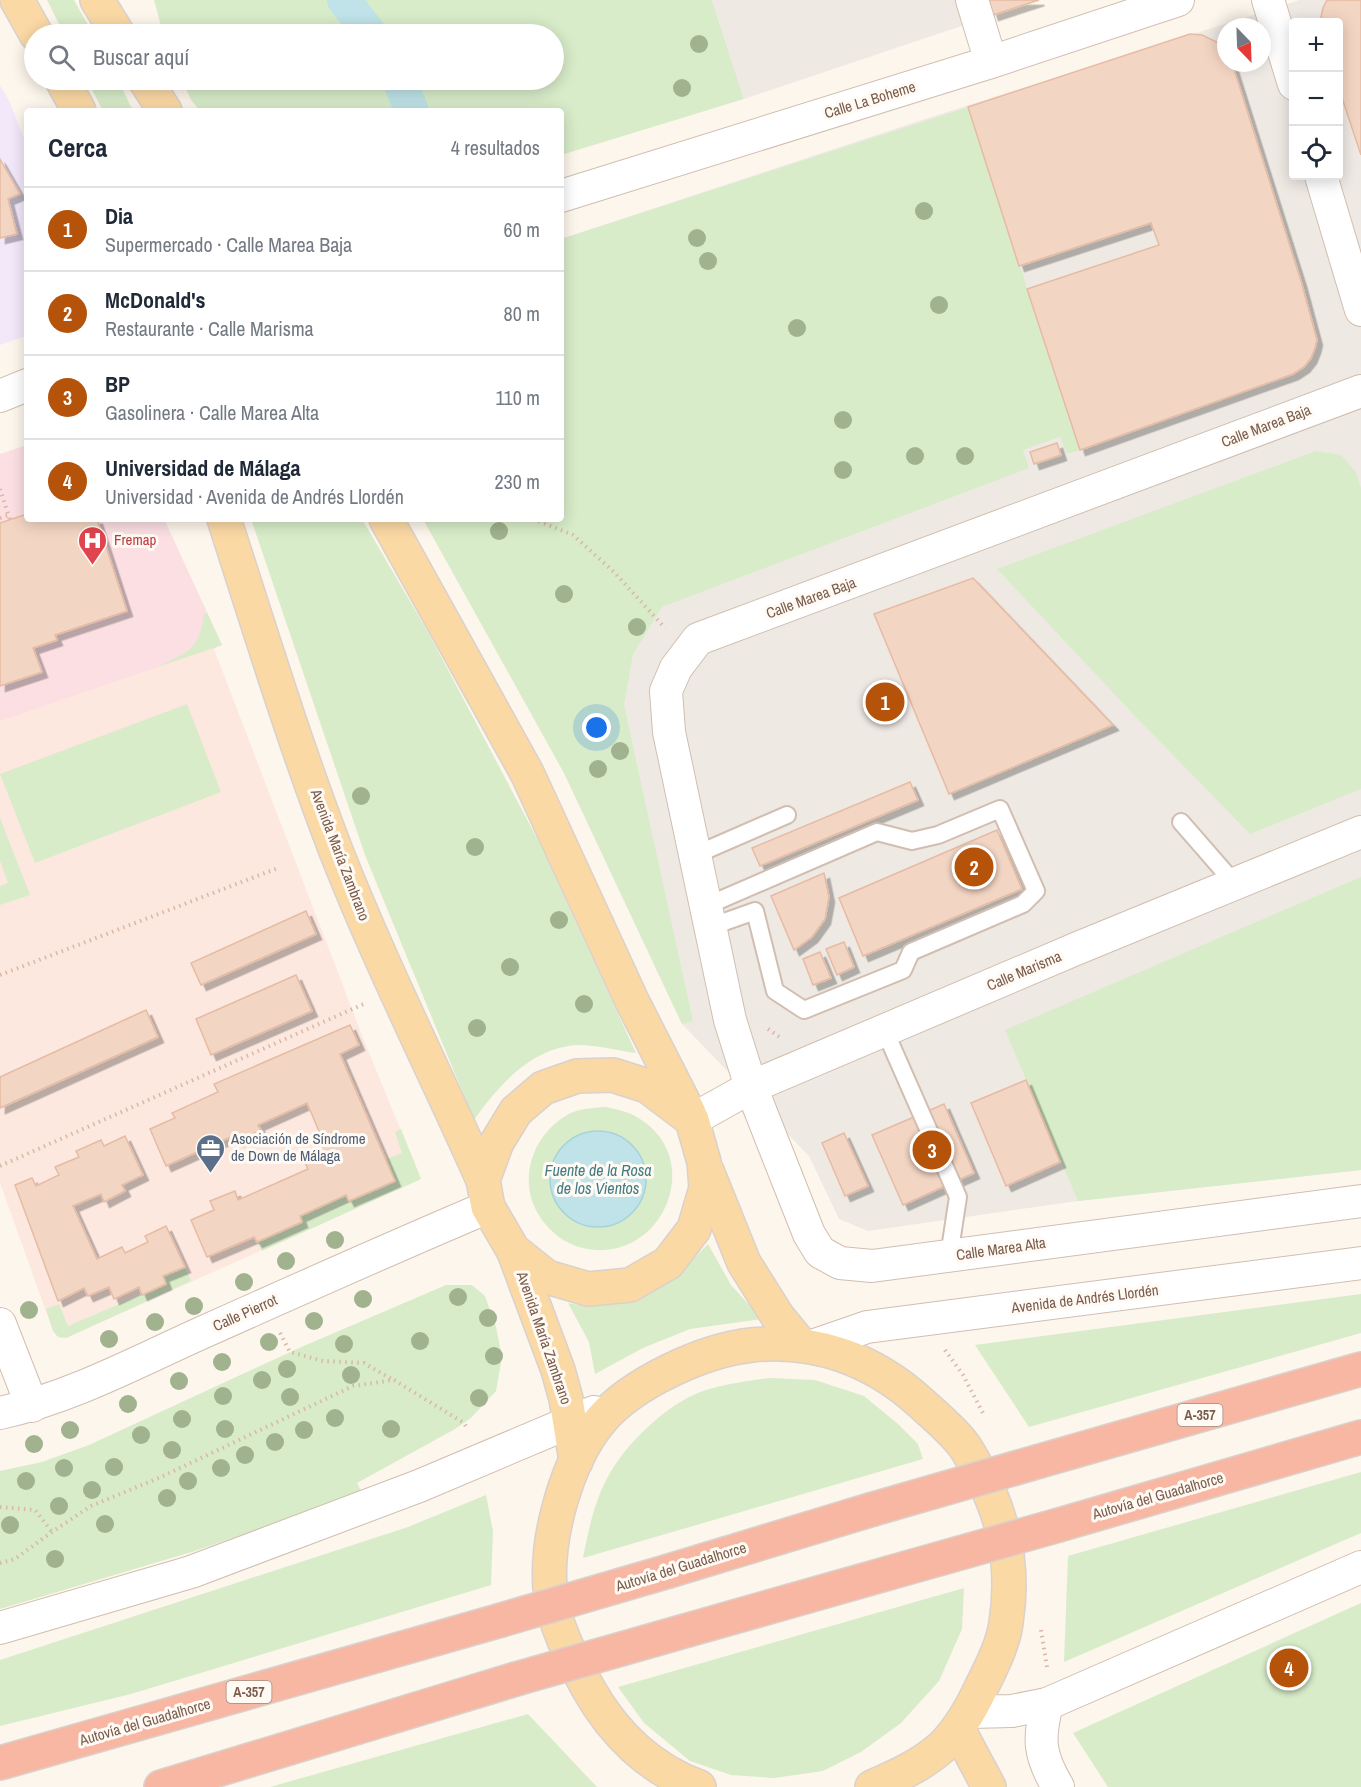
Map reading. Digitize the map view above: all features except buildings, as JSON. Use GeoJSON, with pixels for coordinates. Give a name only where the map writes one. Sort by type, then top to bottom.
{"type":"FeatureCollection","features":[{"type":"Feature","properties":{"kind":"highway","name":"Autovía del Guadalhorce"},"geometry":{"type":"LineString","coordinates":[[0,1763],[498,1621],[870,1510],[1361,1368]]}},
{"type":"Feature","properties":{"kind":"highway","name":"Autovía del Guadalhorce"},"geometry":{"type":"LineString","coordinates":[[160,1787],[516,1679],[1361,1437]]}},
{"type":"Feature","properties":{"kind":"main road"},"geometry":{"type":"LineString","coordinates":[[16,0],[30,24]]}},
{"type":"Feature","properties":{"kind":"main road"},"geometry":{"type":"LineString","coordinates":[[97,0],[112,24]]}},
{"type":"Feature","properties":{"kind":"main road"},"geometry":{"type":"LineString","coordinates":[[68,90],[77,108]]}},
{"type":"Feature","properties":{"kind":"main road"},"geometry":{"type":"LineString","coordinates":[[152,90],[163,108]]}},
{"type":"Feature","properties":{"kind":"main road","name":"Avenida María Zambrano"},"geometry":{"type":"LineString","coordinates":[[225,522],[268,656],[336,851],[395,990],[513,1250],[558,1370],[571,1423],[576,1461]]}},
{"type":"Feature","properties":{"kind":"main road"},"geometry":{"type":"LineString","coordinates":[[388,522],[527,773],[632,1001],[692,1120],[704,1162],[744,1263],[778,1317],[807,1345]]}},
{"type":"Feature","properties":{"kind":"main road"},"geometry":{"type":"LineString","coordinates":[[486,1194],[497,1142],[516,1111],[543,1088],[577,1076],[613,1075],[647,1086],[692,1120]]}},
{"type":"Feature","properties":{"kind":"main road"},"geometry":{"type":"LineString","coordinates":[[513,1250],[547,1277],[557,1280],[588,1289],[630,1285],[668,1263],[694,1229],[706,1188],[704,1162]]}},
{"type":"Feature","properties":{"kind":"main road"},"geometry":{"type":"LineString","coordinates":[[699,1787],[682,1781],[660,1768],[627,1742],[600,1710],[557,1624],[550,1588],[551,1552],[564,1490],[576,1461],[601,1419],[627,1396],[663,1374],[709,1354],[751,1345],[807,1345],[849,1356],[903,1386],[962,1443],[990,1489],[1003,1527],[1010,1580],[1006,1626],[992,1666],[964,1720],[942,1746],[912,1769],[872,1787]]}},
{"type":"Feature","properties":{"kind":"main road"},"geometry":{"type":"LineString","coordinates":[[964,1720],[988,1787]]}},
{"type":"Feature","properties":{"kind":"street"},"geometry":{"type":"LineString","coordinates":[[972,0],[991,62]]}},
{"type":"Feature","properties":{"kind":"street","name":"Calle La Boheme"},"geometry":{"type":"LineString","coordinates":[[564,195],[991,62],[1178,0]]}},
{"type":"Feature","properties":{"kind":"street"},"geometry":{"type":"LineString","coordinates":[[1268,0],[1289,72]]}},
{"type":"Feature","properties":{"kind":"street"},"geometry":{"type":"LineString","coordinates":[[1322,180],[1361,310]]}},
{"type":"Feature","properties":{"kind":"street"},"geometry":{"type":"LineString","coordinates":[[0,396],[24,386]]}},
{"type":"Feature","properties":{"kind":"street","name":"Calle Marea Baja"},"geometry":{"type":"LineString","coordinates":[[751,1087],[730,1020],[669,732],[666,691],[676,668],[698,639],[1361,391]]}},
{"type":"Feature","properties":{"kind":"street","name":"Calle Marisma"},"geometry":{"type":"LineString","coordinates":[[692,1120],[751,1087],[1361,832]]}},
{"type":"Feature","properties":{"kind":"street","name":"Calle Marea Alta"},"geometry":{"type":"LineString","coordinates":[[751,1087],[809,1234],[820,1252],[840,1263],[872,1266],[1361,1202]]}},
{"type":"Feature","properties":{"kind":"street","name":"Calle Pierrot"},"geometry":{"type":"LineString","coordinates":[[0,1413],[32,1406],[105,1377],[265,1304],[486,1194]]}},
{"type":"Feature","properties":{"kind":"street","name":"Avenida de Andrés Llordén"},"geometry":{"type":"LineString","coordinates":[[807,1345],[867,1327],[1361,1263]]}},
{"type":"Feature","properties":{"kind":"street"},"geometry":{"type":"LineString","coordinates":[[0,1324],[32,1406]]}},
{"type":"Feature","properties":{"kind":"street"},"geometry":{"type":"LineString","coordinates":[[0,1628],[191,1572],[484,1459],[571,1423],[627,1396]]}},
{"type":"Feature","properties":{"kind":"street"},"geometry":{"type":"LineString","coordinates":[[964,1720],[1047,1704],[1361,1567]]}},
{"type":"Feature","properties":{"kind":"street"},"geometry":{"type":"LineString","coordinates":[[1047,1704],[1042,1722],[1040,1744],[1049,1771],[1058,1787]]}},
{"type":"Feature","properties":{"kind":"lane"},"geometry":{"type":"LineString","coordinates":[[1000,809],[1036,891],[1023,904],[911,952],[903,970],[804,1010],[775,991],[755,911],[708,917],[877,832],[912,841],[938,835],[1000,809]]}},
{"type":"Feature","properties":{"kind":"lane"},"geometry":{"type":"LineString","coordinates":[[695,855],[787,815]]}},
{"type":"Feature","properties":{"kind":"lane"},"geometry":{"type":"LineString","coordinates":[[1181,822],[1235,884]]}},
{"type":"Feature","properties":{"kind":"lane"},"geometry":{"type":"LineString","coordinates":[[885,1030],[957,1197],[949,1256]]}},
{"type":"Feature","properties":{"kind":"path"},"geometry":{"type":"LineString","coordinates":[[0,489],[10,517],[0,518]]}},
{"type":"Feature","properties":{"kind":"path"},"geometry":{"type":"LineString","coordinates":[[540,522],[573,535],[614,572],[665,628]]}},
{"type":"Feature","properties":{"kind":"path"},"geometry":{"type":"LineString","coordinates":[[0,975],[278,868]]}},
{"type":"Feature","properties":{"kind":"path"},"geometry":{"type":"LineString","coordinates":[[0,1166],[395,990]]}},
{"type":"Feature","properties":{"kind":"path"},"geometry":{"type":"LineString","coordinates":[[265,1304],[290,1352],[323,1361],[364,1364],[394,1380],[464,1423],[484,1459]]}},
{"type":"Feature","properties":{"kind":"path"},"geometry":{"type":"LineString","coordinates":[[0,1563],[15,1559],[91,1506],[161,1477],[353,1386],[394,1380]]}},
{"type":"Feature","properties":{"kind":"path"},"geometry":{"type":"LineString","coordinates":[[0,1507],[35,1510],[52,1532]]}},
{"type":"Feature","properties":{"kind":"shaded area"},"geometry":{"type":"Polygon","coordinates":[[[712,0],[1039,0],[744,99],[712,0]]]}},
{"type":"Feature","properties":{"kind":"shaded area"},"geometry":{"type":"Polygon","coordinates":[[[1300,0],[1361,0],[1361,1170],[1078,1201],[868,1231],[839,1219],[809,1156],[682,1024],[564,773],[425,522],[564,522],[564,238],[916,122],[1217,26],[1217,72],[1271,72],[1271,18],[1243,18],[1300,0]]]}},
{"type":"Feature","properties":{"kind":"shaded area"},"geometry":{"type":"Polygon","coordinates":[[[0,85],[24,138],[24,337],[0,345],[0,85]]]}},
{"type":"Feature","properties":{"kind":"shaded area"},"geometry":{"type":"Polygon","coordinates":[[[24,446],[24,522],[165,522],[222,645],[214,649],[365,1043],[421,1179],[66,1338],[58,1337],[53,1331],[0,1183],[0,454],[24,446]]]}},
{"type":"Feature","properties":{"kind":"shaded area","name":"Fremap"},"geometry":{"type":"Polygon","coordinates":[[[24,446],[24,522],[165,522],[222,645],[0,721],[0,454],[24,446]]]}},
{"type":"Feature","properties":{"kind":"green space"},"geometry":{"type":"Polygon","coordinates":[[[47,0],[74,0],[87,24],[59,24],[47,0]]]}},
{"type":"Feature","properties":{"kind":"green space"},"geometry":{"type":"Polygon","coordinates":[[[154,0],[712,0],[744,99],[564,154],[564,108],[198,108],[186,90],[564,90],[564,24],[160,24],[154,0]]]}},
{"type":"Feature","properties":{"kind":"green space"},"geometry":{"type":"Polygon","coordinates":[[[92,90],[123,90],[132,108],[101,108],[92,90]]]}},
{"type":"Feature","properties":{"kind":"green space"},"geometry":{"type":"Polygon","coordinates":[[[968,107],[1080,450],[1067,454],[1060,437],[1023,450],[1029,468],[662,607],[633,654],[624,705],[693,1021],[682,1024],[564,773],[425,522],[564,522],[564,238],[968,107]]]}},
{"type":"Feature","properties":{"kind":"green space"},"geometry":{"type":"Polygon","coordinates":[[[1316,451],[1341,455],[1356,472],[1361,488],[1361,789],[1250,834],[997,569],[1316,451]]]}},
{"type":"Feature","properties":{"kind":"green space"},"geometry":{"type":"Polygon","coordinates":[[[252,522],[364,522],[429,634],[539,842],[636,1053],[576,1045],[544,1053],[530,1061],[505,1082],[474,1120],[365,855],[252,522]]]}},
{"type":"Feature","properties":{"kind":"green space"},"geometry":{"type":"Polygon","coordinates":[[[207,613],[222,645],[158,667],[184,653],[195,643],[204,614],[207,613]]]}},
{"type":"Feature","properties":{"kind":"green space"},"geometry":{"type":"Polygon","coordinates":[[[187,704],[221,792],[35,863],[0,774],[187,704]]]}},
{"type":"Feature","properties":{"kind":"green space"},"geometry":{"type":"Polygon","coordinates":[[[0,818],[30,895],[0,905],[0,886],[8,883],[0,861],[0,818]]]}},
{"type":"Feature","properties":{"kind":"green space"},"geometry":{"type":"Polygon","coordinates":[[[1361,877],[1361,1170],[1078,1201],[1005,1030],[1361,877]]]}},
{"type":"Feature","properties":{"kind":"green space"},"geometry":{"type":"Polygon","coordinates":[[[606,1107],[640,1119],[660,1137],[670,1159],[672,1183],[666,1206],[653,1226],[634,1241],[611,1249],[583,1248],[558,1237],[540,1217],[529,1189],[531,1161],[544,1135],[567,1115],[586,1109],[606,1107]],[[607,1131],[561,1210],[573,1220],[589,1225],[611,1224],[624,1219],[633,1212],[644,1194],[646,1173],[638,1152],[626,1139],[607,1131]]]}},
{"type":"Feature","properties":{"kind":"green space"},"geometry":{"type":"Polygon","coordinates":[[[401,1129],[421,1179],[262,1251],[257,1242],[302,1222],[300,1216],[346,1195],[349,1201],[395,1181],[386,1159],[402,1153],[395,1132],[401,1129]]]}},
{"type":"Feature","properties":{"kind":"green space"},"geometry":{"type":"Polygon","coordinates":[[[708,1244],[731,1285],[762,1319],[690,1329],[643,1348],[595,1374],[589,1342],[568,1303],[585,1306],[629,1302],[676,1276],[708,1244]]]}},
{"type":"Feature","properties":{"kind":"green space"},"geometry":{"type":"Polygon","coordinates":[[[185,1267],[191,1281],[66,1338],[58,1337],[53,1331],[46,1309],[59,1304],[68,1326],[166,1284],[163,1276],[185,1267]]]}},
{"type":"Feature","properties":{"kind":"green space"},"geometry":{"type":"Polygon","coordinates":[[[446,1285],[472,1285],[485,1296],[496,1327],[502,1357],[496,1391],[471,1418],[357,1483],[362,1493],[195,1551],[0,1609],[0,1471],[42,1462],[89,1445],[299,1348],[446,1285]]]}},
{"type":"Feature","properties":{"kind":"green space"},"geometry":{"type":"Polygon","coordinates":[[[1361,1294],[1361,1333],[1029,1427],[975,1345],[1361,1294]]]}},
{"type":"Feature","properties":{"kind":"green space"},"geometry":{"type":"Polygon","coordinates":[[[768,1378],[815,1380],[864,1396],[918,1444],[923,1459],[583,1558],[597,1501],[604,1485],[622,1455],[650,1425],[675,1405],[700,1392],[729,1384],[768,1378]]]}},
{"type":"Feature","properties":{"kind":"green space"},"geometry":{"type":"Polygon","coordinates":[[[1361,1472],[1361,1533],[1064,1662],[1068,1556],[1361,1472]]]}},
{"type":"Feature","properties":{"kind":"green space"},"geometry":{"type":"Polygon","coordinates":[[[486,1495],[493,1531],[491,1585],[131,1694],[0,1726],[0,1660],[408,1527],[486,1495]]]}},
{"type":"Feature","properties":{"kind":"green space"},"geometry":{"type":"Polygon","coordinates":[[[964,1588],[962,1629],[939,1681],[901,1723],[861,1752],[823,1771],[774,1778],[731,1775],[690,1761],[644,1723],[618,1687],[964,1588]]]}},
{"type":"Feature","properties":{"kind":"green space"},"geometry":{"type":"Polygon","coordinates":[[[1361,1603],[1361,1787],[1108,1787],[1073,1733],[1361,1603]]]}},
{"type":"Feature","properties":{"kind":"green space"},"geometry":{"type":"Polygon","coordinates":[[[528,1714],[597,1787],[270,1787],[528,1714]]]}},
{"type":"Feature","properties":{"kind":"water","name":"Fuente de la Rosa de los Vientos"},"geometry":{"type":"Polygon","coordinates":[[[598,1131],[616,1135],[632,1145],[642,1161],[646,1179],[642,1197],[632,1213],[616,1223],[598,1227],[580,1223],[564,1213],[554,1197],[550,1179],[554,1161],[564,1145],[580,1135],[598,1131]]]}},
{"type":"Feature","properties":{"kind":"waterway"},"geometry":{"type":"LineString","coordinates":[[344,0],[362,24]]}},
{"type":"Feature","properties":{"kind":"waterway"},"geometry":{"type":"LineString","coordinates":[[403,90],[411,108]]}},
{"type":"Feature","properties":{"kind":"place","name":"Fremap"},"geometry":{"type":"Point","coordinates":[93,566]}},
{"type":"Feature","properties":{"kind":"place","name":"Dia"},"geometry":{"type":"Point","coordinates":[885,702]}},
{"type":"Feature","properties":{"kind":"place","name":"McDonald's"},"geometry":{"type":"Point","coordinates":[974,867]}},
{"type":"Feature","properties":{"kind":"place","name":"BP"},"geometry":{"type":"Point","coordinates":[932,1150]}},
{"type":"Feature","properties":{"kind":"place","name":"Asociación de Síndrome de Down de Málaga"},"geometry":{"type":"Point","coordinates":[210,1174]}},
{"type":"Feature","properties":{"kind":"place","name":"Universidad de Málaga"},"geometry":{"type":"Point","coordinates":[1289,1668]}}]}
